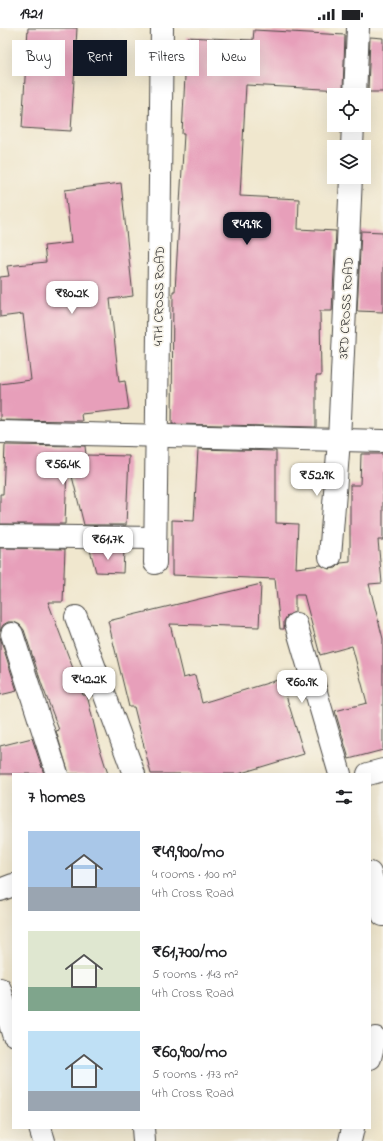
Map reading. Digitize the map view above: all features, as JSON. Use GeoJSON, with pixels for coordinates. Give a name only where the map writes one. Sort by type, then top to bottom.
{"type":"FeatureCollection","features":[{"type":"Feature","properties":{"kind":"street","name":"4TH CROSS ROAD"},"geometry":{"type":"LineString","coordinates":[[155,563],[162,28]]}},
{"type":"Feature","properties":{"kind":"street"},"geometry":{"type":"LineString","coordinates":[[355,88],[358,28]]}},
{"type":"Feature","properties":{"kind":"street","name":"3RD CROSS ROAD"},"geometry":{"type":"LineString","coordinates":[[330,557],[339,440],[351,184]]}},
{"type":"Feature","properties":{"kind":"street"},"geometry":{"type":"LineString","coordinates":[[0,432],[383,441]]}},
{"type":"Feature","properties":{"kind":"street"},"geometry":{"type":"LineString","coordinates":[[0,536],[155,538]]}},
{"type":"Feature","properties":{"kind":"street"},"geometry":{"type":"LineString","coordinates":[[76,617],[134,773]]}},
{"type":"Feature","properties":{"kind":"street"},"geometry":{"type":"LineString","coordinates":[[296,624],[340,773]]}},
{"type":"Feature","properties":{"kind":"street"},"geometry":{"type":"LineString","coordinates":[[12,634],[57,773]]}},
{"type":"Feature","properties":{"kind":"street"},"geometry":{"type":"LineString","coordinates":[[371,773],[383,770]]}},
{"type":"Feature","properties":{"kind":"street"},"geometry":{"type":"LineString","coordinates":[[371,876],[383,915]]}},
{"type":"Feature","properties":{"kind":"street"},"geometry":{"type":"LineString","coordinates":[[0,890],[12,885]]}},
{"type":"Feature","properties":{"kind":"street"},"geometry":{"type":"LineString","coordinates":[[0,989],[12,1031]]}},
{"type":"Feature","properties":{"kind":"street"},"geometry":{"type":"LineString","coordinates":[[40,1129],[44,1141]]}},
{"type":"Feature","properties":{"kind":"street"},"geometry":{"type":"LineString","coordinates":[[142,1129],[144,1141]]}},
{"type":"Feature","properties":{"kind":"street"},"geometry":{"type":"LineString","coordinates":[[350,1141],[353,1129]]}},
{"type":"Feature","properties":{"kind":"building"},"geometry":{"type":"Polygon","coordinates":[[[28,28],[77,28],[76,40],[73,40],[73,76],[74,76],[71,131],[22,128],[25,76],[65,76],[65,40],[27,40],[28,28]]]}},
{"type":"Feature","properties":{"kind":"building"},"geometry":{"type":"Polygon","coordinates":[[[254,30],[345,35],[343,88],[327,89],[246,85],[240,196],[299,199],[298,229],[336,231],[332,311],[320,311],[321,376],[316,376],[316,427],[172,424],[173,291],[175,291],[184,134],[182,134],[185,76],[199,76],[199,40],[187,40],[187,37],[253,40],[254,30]]]}},
{"type":"Feature","properties":{"kind":"building"},"geometry":{"type":"Polygon","coordinates":[[[370,37],[383,38],[383,92],[371,92],[371,88],[368,88],[370,37]]]}},
{"type":"Feature","properties":{"kind":"building"},"geometry":{"type":"Polygon","coordinates":[[[121,183],[133,296],[110,299],[119,382],[125,381],[129,409],[81,414],[82,421],[0,420],[0,384],[31,380],[23,314],[0,317],[0,277],[9,276],[7,266],[46,262],[44,246],[71,243],[65,190],[121,183]]]}},
{"type":"Feature","properties":{"kind":"building"},"geometry":{"type":"Polygon","coordinates":[[[361,231],[383,232],[383,312],[357,311],[361,231]]]}},
{"type":"Feature","properties":{"kind":"building"},"geometry":{"type":"Polygon","coordinates":[[[5,445],[85,446],[86,455],[129,456],[126,525],[84,525],[69,464],[67,465],[65,524],[0,524],[0,494],[3,494],[5,445]]]}},
{"type":"Feature","properties":{"kind":"building"},"geometry":{"type":"Polygon","coordinates":[[[198,449],[276,451],[276,523],[298,524],[296,568],[321,565],[329,569],[336,568],[341,563],[350,562],[350,485],[360,485],[361,454],[383,454],[383,540],[378,540],[382,583],[369,584],[383,639],[383,750],[349,759],[335,711],[367,703],[352,646],[320,655],[304,595],[295,595],[295,612],[287,616],[284,621],[284,629],[280,629],[275,579],[172,575],[172,520],[194,521],[198,449]]]}},
{"type":"Feature","properties":{"kind":"building"},"geometry":{"type":"Polygon","coordinates":[[[0,548],[65,549],[63,602],[48,602],[83,695],[87,695],[99,746],[108,773],[69,773],[56,731],[59,730],[24,630],[20,625],[14,622],[8,622],[3,625],[0,631],[0,548]]]}},
{"type":"Feature","properties":{"kind":"building"},"geometry":{"type":"Polygon","coordinates":[[[90,550],[124,550],[123,573],[96,572],[90,550]]]}},
{"type":"Feature","properties":{"kind":"building"},"geometry":{"type":"Polygon","coordinates":[[[261,584],[259,627],[170,624],[183,678],[195,675],[202,703],[281,679],[304,754],[241,773],[151,773],[134,707],[129,707],[108,621],[261,584]]]}},
{"type":"Feature","properties":{"kind":"building"},"geometry":{"type":"Polygon","coordinates":[[[0,637],[17,691],[0,695],[0,637]]]}},
{"type":"Feature","properties":{"kind":"building"},"geometry":{"type":"Polygon","coordinates":[[[32,738],[44,773],[0,774],[0,746],[32,738]]]}}]}
